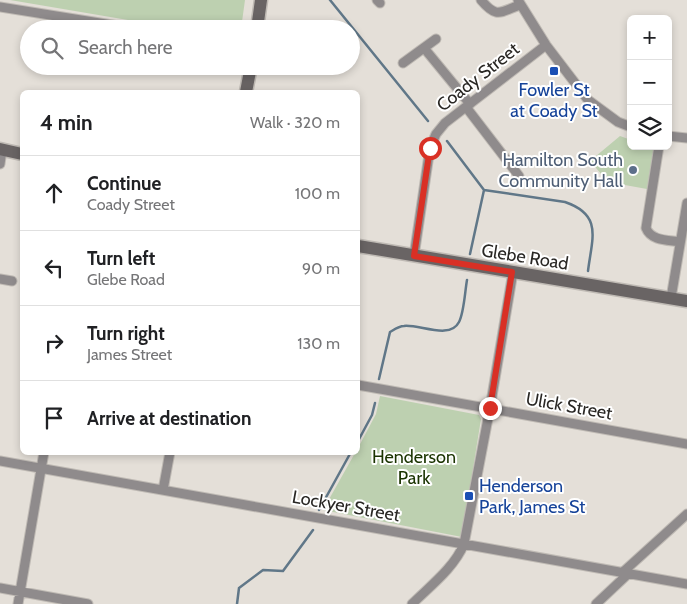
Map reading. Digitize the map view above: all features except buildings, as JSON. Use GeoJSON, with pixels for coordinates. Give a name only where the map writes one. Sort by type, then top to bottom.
{"type":"FeatureCollection","features":[{"type":"Feature","properties":{"kind":"main road"},"geometry":{"type":"LineString","coordinates":[[258,20],[261,0]]}},
{"type":"Feature","properties":{"kind":"main road"},"geometry":{"type":"LineString","coordinates":[[246,90],[249,75]]}},
{"type":"Feature","properties":{"kind":"main road"},"geometry":{"type":"LineString","coordinates":[[1,149],[20,154]]}},
{"type":"Feature","properties":{"kind":"main road","name":"Glebe Road"},"geometry":{"type":"LineString","coordinates":[[360,246],[687,301]]}},
{"type":"Feature","properties":{"kind":"street"},"geometry":{"type":"LineString","coordinates":[[481,0],[493,12],[503,13],[519,3],[546,45],[588,100],[610,117],[627,125]]}},
{"type":"Feature","properties":{"kind":"street"},"geometry":{"type":"LineString","coordinates":[[0,7],[81,20]]}},
{"type":"Feature","properties":{"kind":"street"},"geometry":{"type":"LineString","coordinates":[[403,63],[436,39]]}},
{"type":"Feature","properties":{"kind":"street","name":"Coady Street"},"geometry":{"type":"LineString","coordinates":[[414,256],[430,148],[440,128],[546,45]]}},
{"type":"Feature","properties":{"kind":"street"},"geometry":{"type":"LineString","coordinates":[[424,48],[519,176]]}},
{"type":"Feature","properties":{"kind":"street"},"geometry":{"type":"LineString","coordinates":[[672,136],[687,138]]}},
{"type":"Feature","properties":{"kind":"street"},"geometry":{"type":"LineString","coordinates":[[0,164],[1,149]]}},
{"type":"Feature","properties":{"kind":"street"},"geometry":{"type":"LineString","coordinates":[[658,150],[646,228],[648,234],[654,238],[680,242]]}},
{"type":"Feature","properties":{"kind":"street"},"geometry":{"type":"LineString","coordinates":[[671,298],[687,203]]}},
{"type":"Feature","properties":{"kind":"street"},"geometry":{"type":"LineString","coordinates":[[412,604],[452,564],[460,554],[464,544],[490,408],[512,272]]}},
{"type":"Feature","properties":{"kind":"street"},"geometry":{"type":"LineString","coordinates":[[0,279],[12,281]]}},
{"type":"Feature","properties":{"kind":"street","name":"Ulick Street"},"geometry":{"type":"LineString","coordinates":[[360,384],[687,444]]}},
{"type":"Feature","properties":{"kind":"street"},"geometry":{"type":"LineString","coordinates":[[18,604],[43,455]]}},
{"type":"Feature","properties":{"kind":"street"},"geometry":{"type":"LineString","coordinates":[[163,490],[169,455]]}},
{"type":"Feature","properties":{"kind":"street","name":"Lockyer Street"},"geometry":{"type":"LineString","coordinates":[[0,460],[687,584]]}},
{"type":"Feature","properties":{"kind":"street"},"geometry":{"type":"LineString","coordinates":[[596,604],[687,514]]}},
{"type":"Feature","properties":{"kind":"street"},"geometry":{"type":"LineString","coordinates":[[0,588],[88,604]]}},
{"type":"Feature","properties":{"kind":"green space"},"geometry":{"type":"Polygon","coordinates":[[[10,0],[245,0],[242,20],[128,20],[10,0]]]}},
{"type":"Feature","properties":{"kind":"green space"},"geometry":{"type":"Polygon","coordinates":[[[620,136],[627,139],[627,150],[654,150],[647,189],[608,182],[590,161],[620,136]]]}},
{"type":"Feature","properties":{"kind":"green space","name":"Henderson Park"},"geometry":{"type":"Polygon","coordinates":[[[380,396],[479,415],[481,419],[462,537],[323,510],[354,455],[360,455],[360,444],[376,414],[380,396]]]}},
{"type":"Feature","properties":{"kind":"waterway"},"geometry":{"type":"LineString","coordinates":[[330,0],[346,20]]}},
{"type":"Feature","properties":{"kind":"waterway"},"geometry":{"type":"LineString","coordinates":[[360,37],[428,121]]}},
{"type":"Feature","properties":{"kind":"waterway"},"geometry":{"type":"LineString","coordinates":[[447,141],[484,190],[565,202],[577,207],[585,214],[590,221],[592,229],[588,271]]}},
{"type":"Feature","properties":{"kind":"waterway"},"geometry":{"type":"LineString","coordinates":[[470,254],[484,190]]}},
{"type":"Feature","properties":{"kind":"waterway"},"geometry":{"type":"LineString","coordinates":[[379,379],[390,332],[404,326],[442,331],[455,327],[462,313],[467,280]]}},
{"type":"Feature","properties":{"kind":"waterway"},"geometry":{"type":"LineString","coordinates":[[360,437],[372,415],[375,403]]}},
{"type":"Feature","properties":{"kind":"waterway"},"geometry":{"type":"LineString","coordinates":[[319,510],[349,455]]}},
{"type":"Feature","properties":{"kind":"waterway"},"geometry":{"type":"LineString","coordinates":[[237,604],[239,588],[263,570],[283,571],[313,530]]}},
{"type":"Feature","properties":{"kind":"place","name":"Fowler St at Coady St"},"geometry":{"type":"Point","coordinates":[554,71]}},
{"type":"Feature","properties":{"kind":"place","name":"Hamilton South Community Hall"},"geometry":{"type":"Point","coordinates":[633,170]}},
{"type":"Feature","properties":{"kind":"place","name":"Henderson Park, James St"},"geometry":{"type":"Point","coordinates":[469,496]}},
{"type":"Feature","properties":{"kind":"route"},"geometry":{"type":"LineString","coordinates":[[430,148],[414,256],[512,272],[490,408]]}}]}
